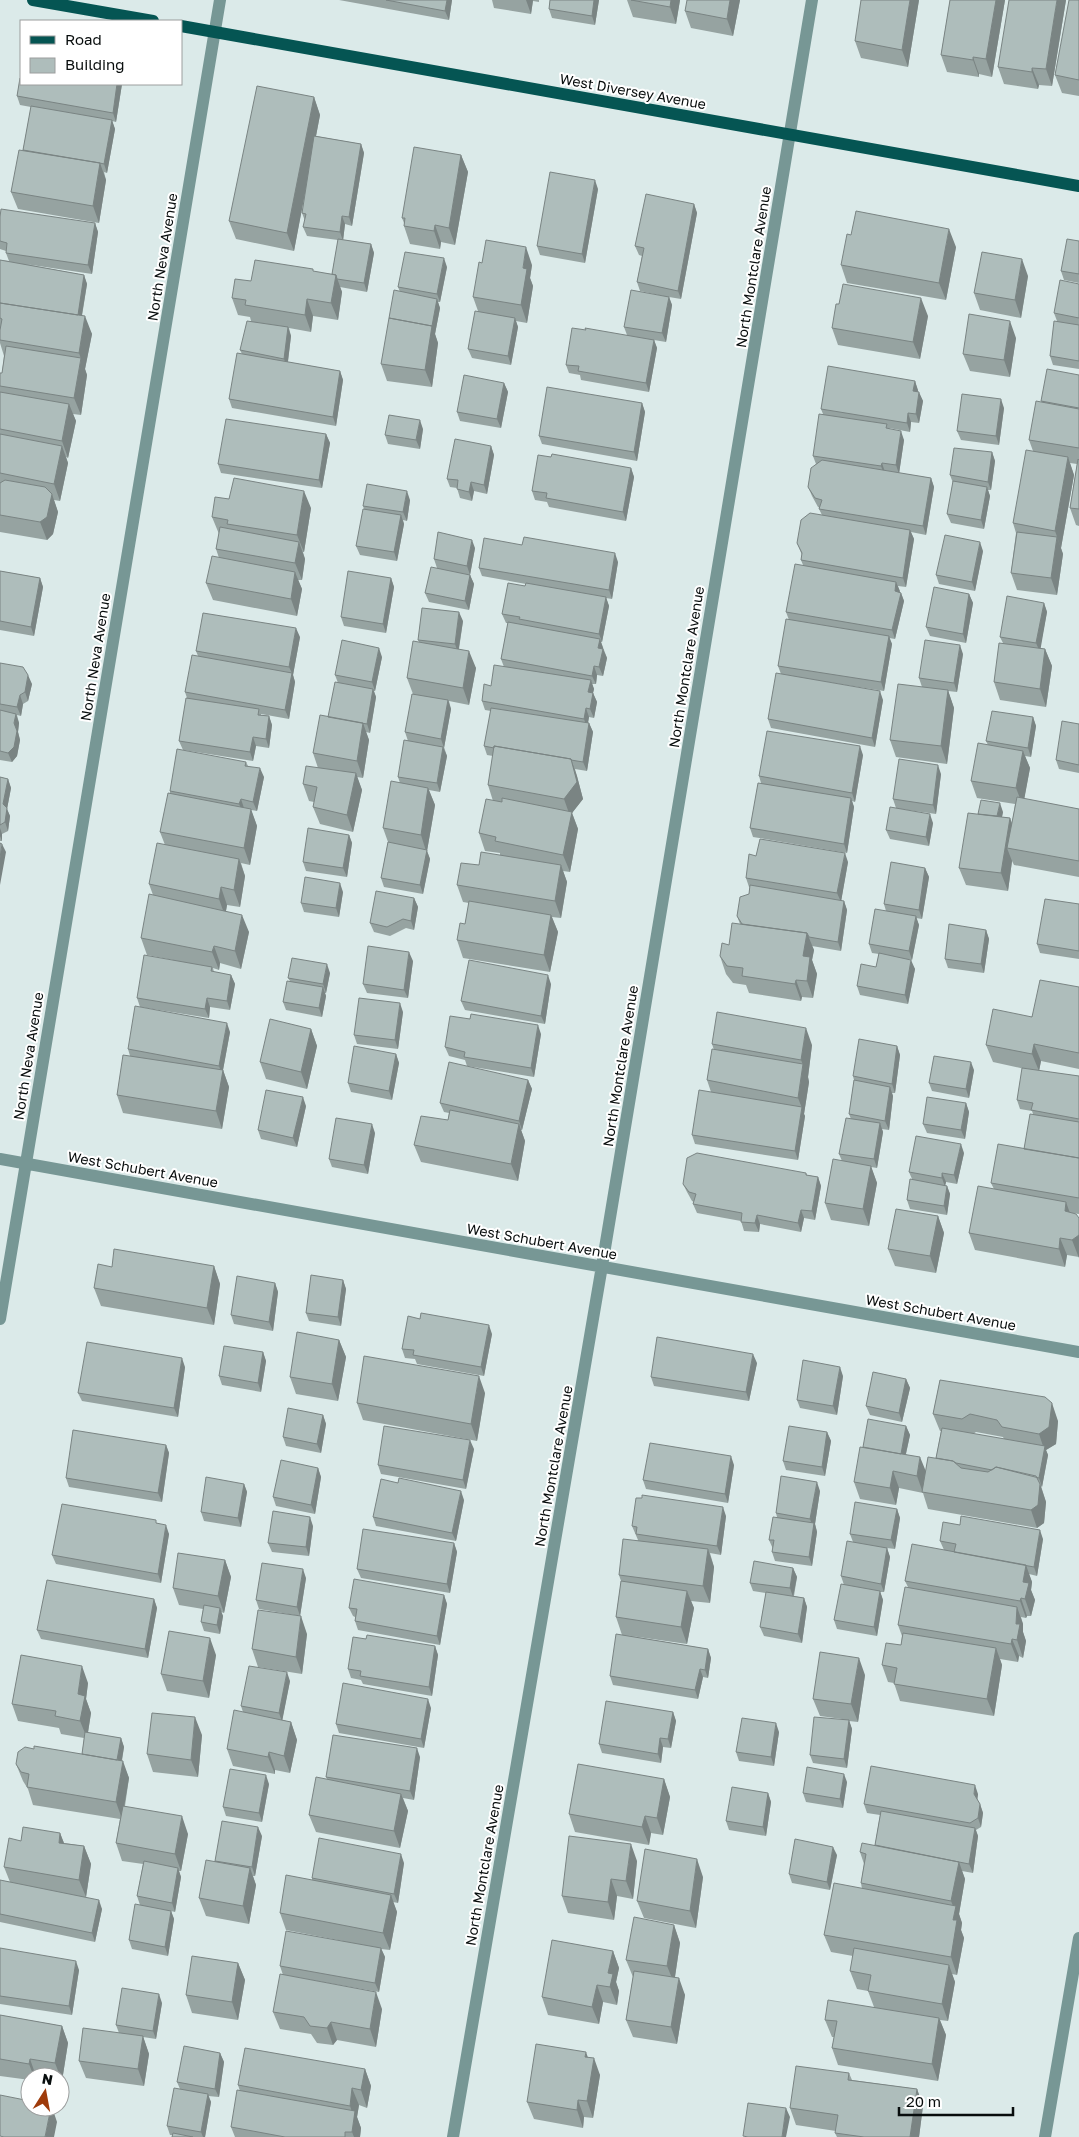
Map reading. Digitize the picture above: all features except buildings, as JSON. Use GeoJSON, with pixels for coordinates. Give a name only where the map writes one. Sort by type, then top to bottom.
{"type":"FeatureCollection","features":[{"type":"Feature","properties":{"kind":"main road"},"geometry":{"type":"LineString","coordinates":[[33,0],[147,20]]}},
{"type":"Feature","properties":{"kind":"main road","name":"West Diversey Avenue"},"geometry":{"type":"LineString","coordinates":[[182,26],[1079,186]]}},
{"type":"Feature","properties":{"kind":"street","name":"North Neva Avenue"},"geometry":{"type":"LineString","coordinates":[[0,1319],[220,0]]}},
{"type":"Feature","properties":{"kind":"street","name":"North Montclare Avenue"},"geometry":{"type":"LineString","coordinates":[[453,2137],[602,1266],[812,0]]}},
{"type":"Feature","properties":{"kind":"street","name":"West Schubert Avenue"},"geometry":{"type":"LineString","coordinates":[[0,1159],[1079,1352]]}},
{"type":"Feature","properties":{"kind":"street"},"geometry":{"type":"LineString","coordinates":[[1045,2137],[1079,1938]]}}]}
